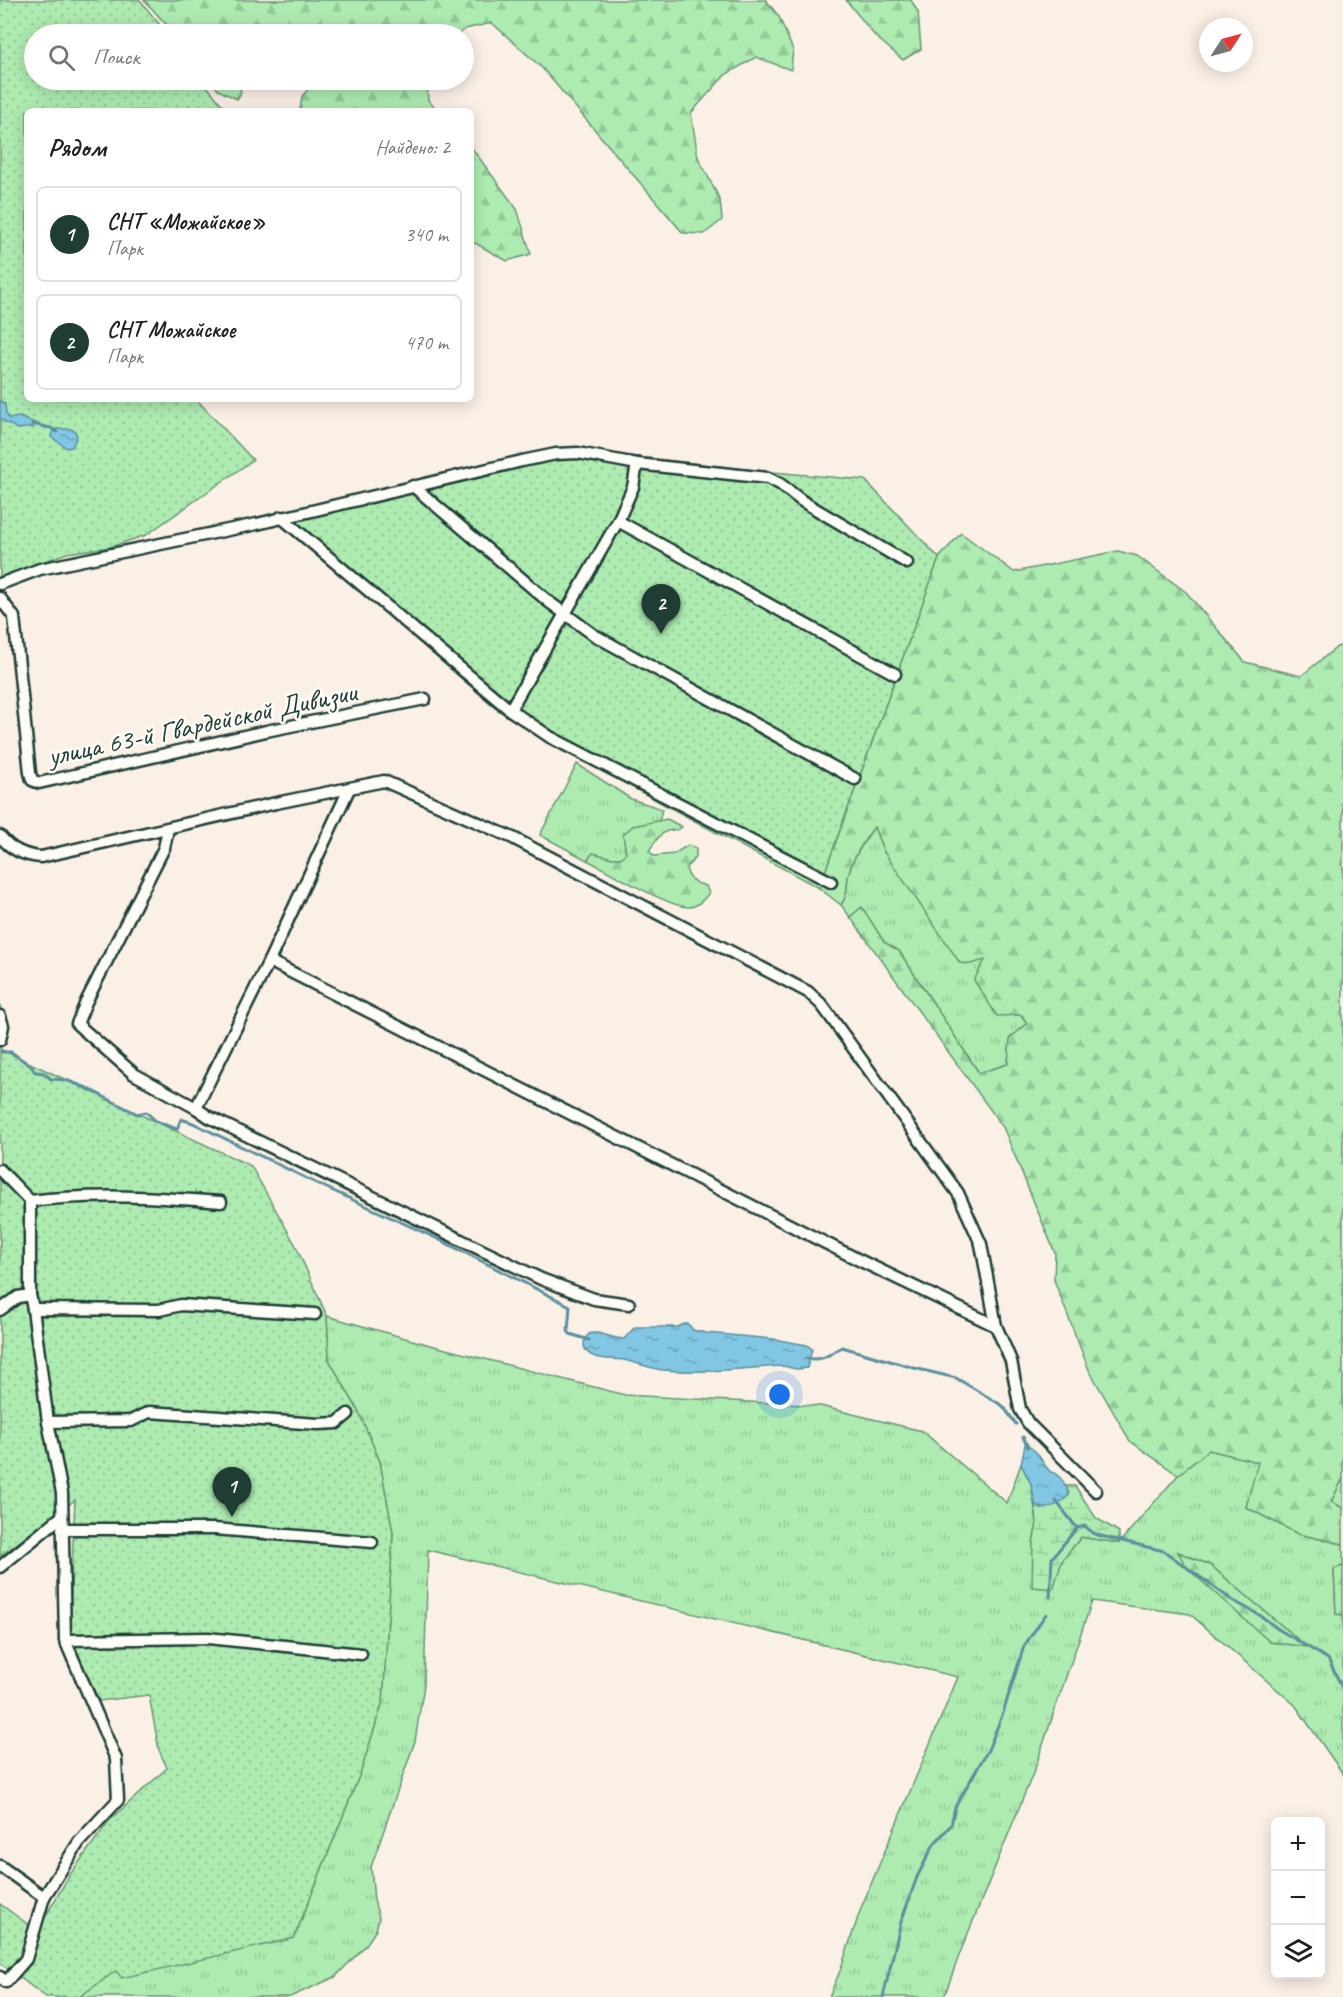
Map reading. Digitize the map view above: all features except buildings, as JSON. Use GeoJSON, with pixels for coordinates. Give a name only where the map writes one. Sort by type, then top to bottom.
{"type":"FeatureCollection","features":[{"type":"Feature","properties":{"kind":"street"},"geometry":{"type":"LineString","coordinates":[[0,584],[40,569],[257,524],[556,454],[578,453],[637,464],[768,478],[802,501],[907,563]]}},
{"type":"Feature","properties":{"kind":"street"},"geometry":{"type":"LineString","coordinates":[[510,710],[618,521],[633,487],[637,464]]}},
{"type":"Feature","properties":{"kind":"street"},"geometry":{"type":"LineString","coordinates":[[413,486],[564,614],[594,635],[855,779]]}},
{"type":"Feature","properties":{"kind":"street"},"geometry":{"type":"LineString","coordinates":[[280,517],[510,710],[550,737],[831,882]]}},
{"type":"Feature","properties":{"kind":"street"},"geometry":{"type":"LineString","coordinates":[[618,521],[895,674]]}},
{"type":"Feature","properties":{"kind":"street","name":"улица 63-й Гвардейской Дивизии"},"geometry":{"type":"LineString","coordinates":[[0,598],[14,616],[30,773],[32,780],[39,783],[266,731],[425,699]]}},
{"type":"Feature","properties":{"kind":"street"},"geometry":{"type":"LineString","coordinates":[[0,836],[7,846],[27,856],[41,857],[276,803],[384,781],[513,838],[808,992],[822,1005],[958,1193],[981,1245],[996,1326],[1011,1361],[1020,1409],[1029,1422],[1096,1491]]}},
{"type":"Feature","properties":{"kind":"street"},"geometry":{"type":"LineString","coordinates":[[196,1108],[269,961],[349,789]]}},
{"type":"Feature","properties":{"kind":"street"},"geometry":{"type":"LineString","coordinates":[[168,829],[164,848],[77,1024],[134,1074],[209,1117],[541,1279],[594,1299],[629,1304]]}},
{"type":"Feature","properties":{"kind":"street"},"geometry":{"type":"LineString","coordinates":[[269,961],[852,1256],[996,1326]]}},
{"type":"Feature","properties":{"kind":"street"},"geometry":{"type":"LineString","coordinates":[[0,1016],[3,1026],[0,1040]]}},
{"type":"Feature","properties":{"kind":"street"},"geometry":{"type":"LineString","coordinates":[[1,1174],[30,1201],[121,1196],[221,1202]]}},
{"type":"Feature","properties":{"kind":"street"},"geometry":{"type":"LineString","coordinates":[[0,1977],[6,1982],[26,1959],[44,1896],[79,1842],[118,1800],[116,1759],[65,1640],[62,1493],[48,1422],[30,1295],[30,1201]]}},
{"type":"Feature","properties":{"kind":"street"},"geometry":{"type":"LineString","coordinates":[[0,1310],[18,1297],[30,1295]]}},
{"type":"Feature","properties":{"kind":"street"},"geometry":{"type":"LineString","coordinates":[[33,1309],[159,1310],[181,1305],[315,1314]]}},
{"type":"Feature","properties":{"kind":"street"},"geometry":{"type":"LineString","coordinates":[[48,1422],[131,1420],[149,1412],[318,1425],[337,1423],[348,1414]]}},
{"type":"Feature","properties":{"kind":"street"},"geometry":{"type":"LineString","coordinates":[[0,1568],[61,1517]]}},
{"type":"Feature","properties":{"kind":"street"},"geometry":{"type":"LineString","coordinates":[[62,1529],[214,1529],[372,1542]]}},
{"type":"Feature","properties":{"kind":"street"},"geometry":{"type":"LineString","coordinates":[[65,1640],[208,1638],[361,1654]]}},
{"type":"Feature","properties":{"kind":"street"},"geometry":{"type":"LineString","coordinates":[[0,1866],[44,1896]]}},
{"type":"Feature","properties":{"kind":"green space"},"geometry":{"type":"Polygon","coordinates":[[[0,0],[140,0],[159,24],[24,24],[24,90],[210,90],[225,108],[24,108],[24,402],[199,402],[253,460],[146,535],[110,547],[67,553],[0,578],[0,0]]]}},
{"type":"Feature","properties":{"kind":"green space"},"geometry":{"type":"Polygon","coordinates":[[[144,0],[766,0],[779,17],[793,50],[791,70],[756,57],[725,75],[691,113],[698,157],[720,200],[722,220],[704,234],[683,233],[542,68],[492,23],[474,27],[474,24],[166,24],[144,0]]]}},
{"type":"Feature","properties":{"kind":"green space"},"geometry":{"type":"Polygon","coordinates":[[[846,0],[911,0],[918,12],[921,49],[903,60],[875,36],[846,0]]]}},
{"type":"Feature","properties":{"kind":"green space"},"geometry":{"type":"Polygon","coordinates":[[[218,90],[240,90],[237,99],[218,90]]]}},
{"type":"Feature","properties":{"kind":"green space"},"geometry":{"type":"Polygon","coordinates":[[[308,90],[428,90],[428,100],[435,108],[300,108],[302,96],[308,90]]]}},
{"type":"Feature","properties":{"kind":"green space"},"geometry":{"type":"Polygon","coordinates":[[[474,151],[517,209],[531,254],[507,261],[475,243],[474,151]]]}},
{"type":"Feature","properties":{"kind":"green space"},"geometry":{"type":"Polygon","coordinates":[[[558,448],[865,480],[939,558],[819,888],[552,744],[499,711],[281,523],[278,513],[558,448]]]}},
{"type":"Feature","properties":{"kind":"green space"},"geometry":{"type":"Polygon","coordinates":[[[961,533],[1014,572],[1118,551],[1137,556],[1186,592],[1245,662],[1301,676],[1337,647],[1343,645],[1343,1478],[1331,1502],[1343,1508],[1343,1544],[1298,1534],[1246,1507],[1258,1462],[1209,1450],[1178,1475],[1130,1441],[1089,1370],[1054,1280],[1055,1253],[1003,1127],[850,917],[862,907],[884,942],[899,951],[979,1073],[1008,1064],[1010,1038],[1027,1024],[1022,1015],[997,1016],[974,980],[985,960],[971,964],[960,963],[884,852],[874,827],[852,863],[846,896],[841,905],[819,888],[939,558],[961,533]]]}},
{"type":"Feature","properties":{"kind":"green space"},"geometry":{"type":"Polygon","coordinates":[[[577,764],[631,799],[662,809],[659,822],[648,823],[623,834],[626,853],[621,858],[593,853],[587,860],[540,835],[577,764]]]}},
{"type":"Feature","properties":{"kind":"green space"},"geometry":{"type":"Polygon","coordinates":[[[667,819],[682,827],[661,834],[649,851],[654,856],[674,854],[688,845],[696,849],[696,857],[686,868],[690,878],[706,886],[709,893],[701,902],[690,907],[654,896],[587,860],[593,853],[621,858],[626,853],[623,834],[633,826],[667,819]]]}},
{"type":"Feature","properties":{"kind":"green space"},"geometry":{"type":"Polygon","coordinates":[[[874,827],[884,852],[986,959],[1027,1024],[1010,1038],[1008,1064],[979,1073],[899,951],[884,942],[862,908],[850,917],[841,905],[846,896],[852,863],[874,827]]]}},
{"type":"Feature","properties":{"kind":"green space"},"geometry":{"type":"Polygon","coordinates":[[[0,1005],[5,1029],[0,1049],[0,1005]]]}},
{"type":"Feature","properties":{"kind":"green space"},"geometry":{"type":"Polygon","coordinates":[[[0,1049],[251,1166],[295,1244],[327,1316],[329,1360],[358,1410],[380,1462],[393,1533],[383,1701],[361,1771],[294,1938],[122,1978],[116,1971],[79,1997],[46,1997],[0,1963],[0,1904],[37,1931],[69,1876],[109,1821],[167,1768],[159,1750],[149,1695],[99,1701],[69,1633],[75,1500],[0,1556],[0,1049]]]}},
{"type":"Feature","properties":{"kind":"green space"},"geometry":{"type":"Polygon","coordinates":[[[327,1316],[625,1395],[820,1406],[922,1431],[1007,1503],[1021,1464],[1031,1484],[1037,1523],[1033,1543],[1033,1587],[1053,1588],[1062,1561],[1081,1537],[1119,1543],[1178,1475],[1209,1450],[1259,1462],[1246,1507],[1298,1534],[1343,1544],[1343,1566],[1334,1569],[1336,1614],[1343,1615],[1343,1774],[1295,1705],[1190,1614],[1092,1601],[1034,1771],[944,1997],[829,1997],[861,1908],[958,1677],[428,1550],[424,1685],[415,1741],[371,1867],[374,1900],[379,1918],[376,1930],[366,1945],[335,1977],[290,1997],[79,1997],[116,1970],[122,1977],[294,1938],[361,1771],[383,1701],[393,1533],[380,1462],[358,1410],[329,1360],[327,1316]],[[1179,1553],[1270,1642],[1305,1646],[1210,1565],[1179,1553]]]}},
{"type":"Feature","properties":{"kind":"green space"},"geometry":{"type":"Polygon","coordinates":[[[1343,1478],[1343,1508],[1331,1502],[1343,1478]]]}},
{"type":"Feature","properties":{"kind":"green space"},"geometry":{"type":"Polygon","coordinates":[[[1066,1486],[1075,1486],[1096,1518],[1119,1532],[1119,1543],[1081,1537],[1062,1561],[1053,1589],[1032,1587],[1033,1543],[1037,1523],[1035,1504],[1042,1509],[1069,1495],[1066,1486]]]}},
{"type":"Feature","properties":{"kind":"green space"},"geometry":{"type":"Polygon","coordinates":[[[1178,1552],[1210,1565],[1307,1647],[1270,1642],[1187,1568],[1178,1552]]]}},
{"type":"Feature","properties":{"kind":"green space"},"geometry":{"type":"Polygon","coordinates":[[[1343,1566],[1343,1615],[1336,1614],[1334,1569],[1343,1566]]]}},
{"type":"Feature","properties":{"kind":"water"},"geometry":{"type":"Polygon","coordinates":[[[0,401],[5,404],[9,419],[19,417],[35,423],[34,427],[17,429],[0,419],[0,401]]]}},
{"type":"Feature","properties":{"kind":"water"},"geometry":{"type":"Polygon","coordinates":[[[53,430],[75,431],[77,436],[72,447],[67,448],[51,437],[53,430]]]}},
{"type":"Feature","properties":{"kind":"water"},"geometry":{"type":"Polygon","coordinates":[[[688,1324],[693,1330],[706,1333],[773,1339],[807,1345],[812,1349],[807,1368],[796,1369],[783,1366],[709,1371],[664,1370],[624,1360],[595,1357],[586,1351],[584,1346],[587,1336],[592,1333],[624,1339],[635,1327],[678,1327],[688,1324]]]}},
{"type":"Feature","properties":{"kind":"water"},"geometry":{"type":"Polygon","coordinates":[[[1025,1445],[1035,1452],[1050,1472],[1056,1474],[1064,1483],[1069,1495],[1060,1503],[1042,1509],[1035,1504],[1031,1484],[1021,1464],[1025,1445]]]}},
{"type":"Feature","properties":{"kind":"waterway"},"geometry":{"type":"LineString","coordinates":[[32,424],[51,428],[57,432]]}},
{"type":"Feature","properties":{"kind":"waterway"},"geometry":{"type":"LineString","coordinates":[[1,1052],[11,1052],[31,1066],[35,1072],[44,1073],[51,1079],[66,1080],[87,1088],[137,1114],[146,1112],[156,1121],[177,1129],[181,1119],[193,1123],[440,1240],[570,1306],[568,1331],[570,1334],[589,1340]]}},
{"type":"Feature","properties":{"kind":"waterway"},"geometry":{"type":"LineString","coordinates":[[806,1358],[821,1358],[842,1347],[956,1378],[1003,1406],[1016,1424]]}},
{"type":"Feature","properties":{"kind":"waterway"},"geometry":{"type":"LineString","coordinates":[[1023,1437],[1028,1447]]}},
{"type":"Feature","properties":{"kind":"waterway"},"geometry":{"type":"LineString","coordinates":[[1056,1501],[1077,1528]]}},
{"type":"Feature","properties":{"kind":"waterway"},"geometry":{"type":"LineString","coordinates":[[1050,1597],[1052,1558],[1077,1528],[1085,1526],[1101,1536],[1164,1551],[1232,1600],[1328,1659],[1343,1689]]}},
{"type":"Feature","properties":{"kind":"waterway"},"geometry":{"type":"LineString","coordinates":[[883,1997],[901,1922],[917,1877],[934,1844],[951,1825],[955,1807],[988,1750],[1003,1713],[1024,1646],[1046,1614]]}},
{"type":"Feature","properties":{"kind":"place","name":"СНТ Можайское"},"geometry":{"type":"Point","coordinates":[661,634]}},
{"type":"Feature","properties":{"kind":"place","name":"СНТ «Можайское»"},"geometry":{"type":"Point","coordinates":[232,1517]}}]}
